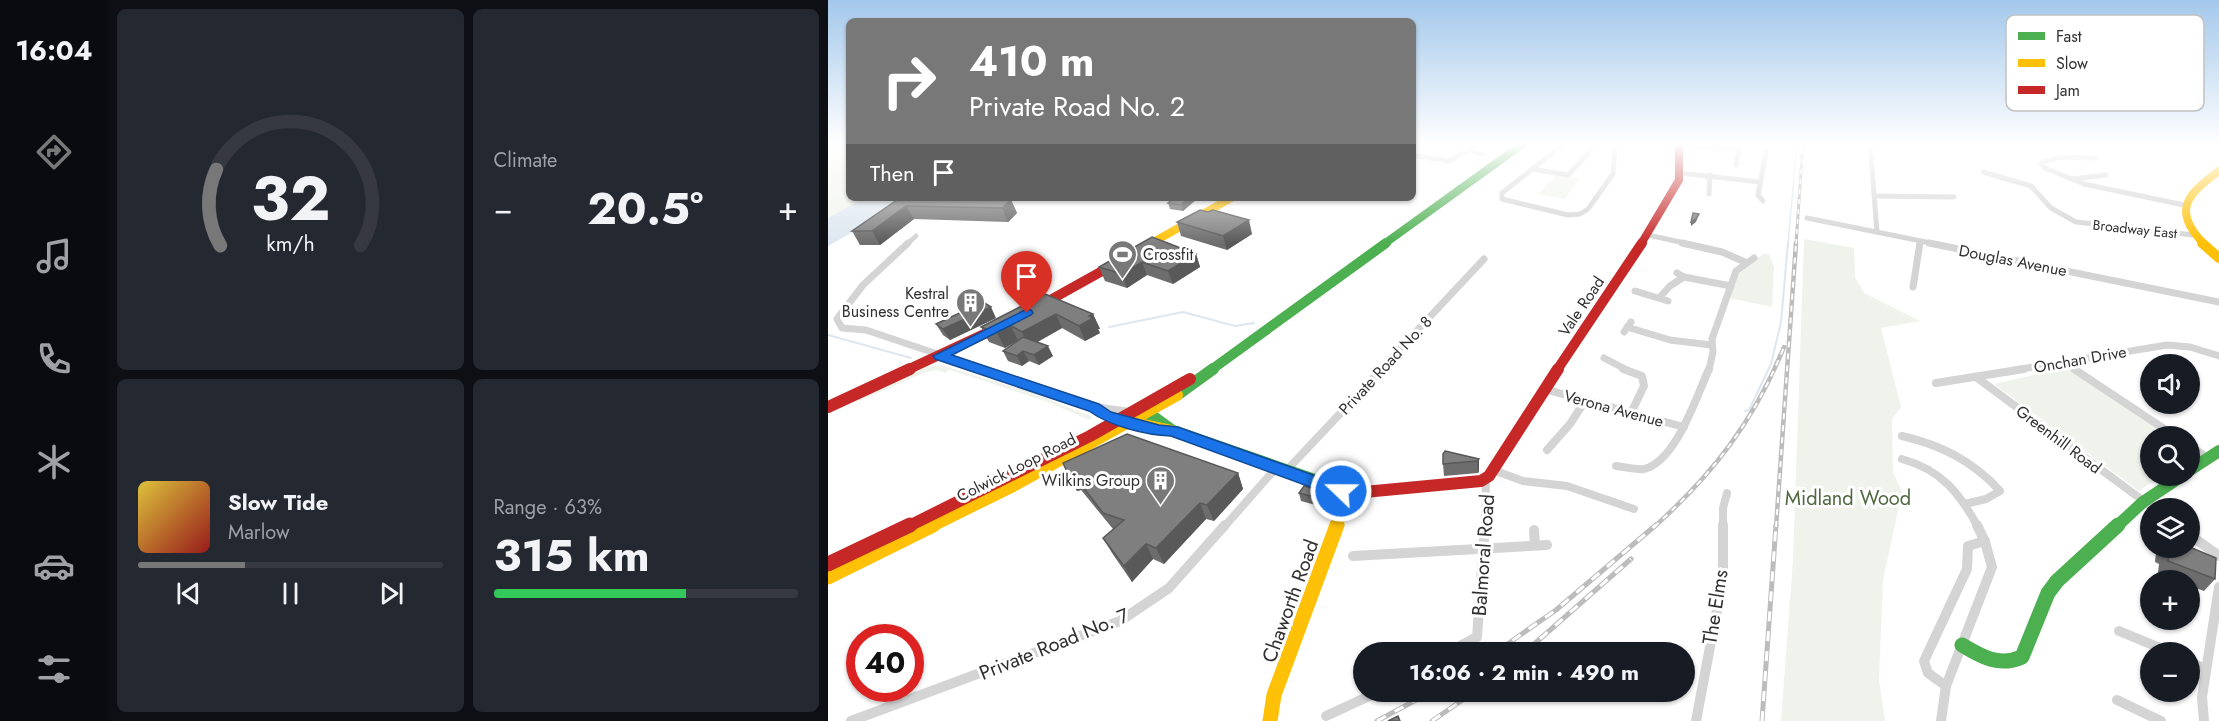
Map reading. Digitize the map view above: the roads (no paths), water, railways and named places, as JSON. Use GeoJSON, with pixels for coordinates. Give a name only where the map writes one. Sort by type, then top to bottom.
{"type":"FeatureCollection","features":[{"type":"Feature","properties":{"kind":"street","name":"Colwick Loop Road"},"geometry":{"type":"LineString","coordinates":[[828,577],[975,506],[1210,369],[1477,177]]}},
{"type":"Feature","properties":{"kind":"street"},"geometry":{"type":"LineString","coordinates":[[1522,177],[1502,193],[1502,199],[1568,215],[1580,214],[1588,209],[1611,177]]}},
{"type":"Feature","properties":{"kind":"street","name":"Vale Road"},"geometry":{"type":"LineString","coordinates":[[1489,474],[1648,235],[1679,177]]}},
{"type":"Feature","properties":{"kind":"street"},"geometry":{"type":"LineString","coordinates":[[1709,194],[1710,177]]}},
{"type":"Feature","properties":{"kind":"street"},"geometry":{"type":"LineString","coordinates":[[1715,177],[1761,182]]}},
{"type":"Feature","properties":{"kind":"street"},"geometry":{"type":"LineString","coordinates":[[1762,177],[1758,195],[1763,201]]}},
{"type":"Feature","properties":{"kind":"street"},"geometry":{"type":"LineString","coordinates":[[1873,177],[1877,232]]}},
{"type":"Feature","properties":{"kind":"street","name":"Broadway East"},"geometry":{"type":"LineString","coordinates":[[1999,177],[2031,186],[2050,208],[2076,222],[2194,235]]}},
{"type":"Feature","properties":{"kind":"street"},"geometry":{"type":"LineString","coordinates":[[2064,177],[2184,205]]}},
{"type":"Feature","properties":{"kind":"street"},"geometry":{"type":"LineString","coordinates":[[2072,180],[2095,177]]}},
{"type":"Feature","properties":{"kind":"street"},"geometry":{"type":"LineString","coordinates":[[2214,177],[2194,189],[2184,205],[2185,218],[2194,235],[2219,258]]}},
{"type":"Feature","properties":{"kind":"street"},"geometry":{"type":"LineString","coordinates":[[1875,196],[1954,197]]}},
{"type":"Feature","properties":{"kind":"street"},"geometry":{"type":"LineString","coordinates":[[1036,308],[1226,201]]}},
{"type":"Feature","properties":{"kind":"street","name":"Douglas Avenue"},"geometry":{"type":"LineString","coordinates":[[1807,218],[2219,302]]}},
{"type":"Feature","properties":{"kind":"street"},"geometry":{"type":"LineString","coordinates":[[1648,235],[1722,252],[1745,262]]}},
{"type":"Feature","properties":{"kind":"street"},"geometry":{"type":"LineString","coordinates":[[916,236],[865,282],[837,319],[842,328],[866,330],[1094,407],[1131,417],[1159,430],[1173,431],[1335,488],[1343,494],[1466,484],[1489,474],[1567,486],[1622,501],[1634,509]]}},
{"type":"Feature","properties":{"kind":"street"},"geometry":{"type":"LineString","coordinates":[[1913,287],[1920,242]]}},
{"type":"Feature","properties":{"kind":"street"},"geometry":{"type":"LineString","coordinates":[[1616,466],[1637,470],[1656,464],[1676,442],[1710,367],[1713,352],[1711,345],[1736,271],[1745,262],[1755,258]]}},
{"type":"Feature","properties":{"kind":"street","name":"Private Road No. 8"},"geometry":{"type":"LineString","coordinates":[[1281,470],[1484,259]]}},
{"type":"Feature","properties":{"kind":"street"},"geometry":{"type":"LineString","coordinates":[[1660,297],[1680,275],[1731,286]]}},
{"type":"Feature","properties":{"kind":"street"},"geometry":{"type":"LineString","coordinates":[[1635,291],[1668,301]]}},
{"type":"Feature","properties":{"kind":"street"},"geometry":{"type":"LineString","coordinates":[[828,407],[1008,322]]}},
{"type":"Feature","properties":{"kind":"street"},"geometry":{"type":"LineString","coordinates":[[1627,327],[1670,340],[1711,345]]}},
{"type":"Feature","properties":{"kind":"street","name":"Onchan Drive"},"geometry":{"type":"LineString","coordinates":[[1936,383],[2167,345],[2190,347],[2219,356]]}},
{"type":"Feature","properties":{"kind":"street"},"geometry":{"type":"LineString","coordinates":[[1605,362],[1642,376],[1644,386],[1631,412]]}},
{"type":"Feature","properties":{"kind":"street"},"geometry":{"type":"LineString","coordinates":[[2064,362],[2160,426]]}},
{"type":"Feature","properties":{"kind":"street","name":"Colwick Loop Road"},"geometry":{"type":"LineString","coordinates":[[828,564],[980,493],[1119,419],[1146,414],[1192,385],[1210,369]]}},
{"type":"Feature","properties":{"kind":"street","name":"Greenhill Road"},"geometry":{"type":"LineString","coordinates":[[1976,377],[2140,499]]}},
{"type":"Feature","properties":{"kind":"street","name":"Verona Avenue"},"geometry":{"type":"LineString","coordinates":[[1544,389],[1684,427]]}},
{"type":"Feature","properties":{"kind":"street"},"geometry":{"type":"LineString","coordinates":[[1546,450],[1570,424],[1585,401]]}},
{"type":"Feature","properties":{"kind":"street"},"geometry":{"type":"LineString","coordinates":[[1094,407],[1106,416],[1119,419]]}},
{"type":"Feature","properties":{"kind":"street"},"geometry":{"type":"LineString","coordinates":[[1146,414],[1173,431]]}},
{"type":"Feature","properties":{"kind":"street"},"geometry":{"type":"LineString","coordinates":[[1902,436],[1930,442],[1968,461],[1987,475],[2000,491],[1986,499],[1965,504]]}},
{"type":"Feature","properties":{"kind":"street"},"geometry":{"type":"LineString","coordinates":[[2200,463],[2219,451]]}},
{"type":"Feature","properties":{"kind":"street"},"geometry":{"type":"LineString","coordinates":[[2200,453],[2208,458]]}},
{"type":"Feature","properties":{"kind":"street"},"geometry":{"type":"LineString","coordinates":[[1902,459],[1936,472],[1965,504],[1985,541],[1992,567],[1946,686],[1941,721]]}},
{"type":"Feature","properties":{"kind":"street","name":"Private Road No. 7"},"geometry":{"type":"LineString","coordinates":[[851,721],[1120,621],[1169,588],[1281,470]]}},
{"type":"Feature","properties":{"kind":"street","name":"Balmoral Road"},"geometry":{"type":"LineString","coordinates":[[1468,642],[1477,637],[1489,474]]}},
{"type":"Feature","properties":{"kind":"street"},"geometry":{"type":"LineString","coordinates":[[2156,498],[2170,486]]}},
{"type":"Feature","properties":{"kind":"street","name":"The Elms"},"geometry":{"type":"LineString","coordinates":[[1695,721],[1723,578],[1723,508],[1727,493]]}},
{"type":"Feature","properties":{"kind":"street","name":"Chaworth Road"},"geometry":{"type":"LineString","coordinates":[[1270,721],[1274,695],[1344,505],[1343,494]]}},
{"type":"Feature","properties":{"kind":"street"},"geometry":{"type":"LineString","coordinates":[[828,572],[956,512],[975,506]]}},
{"type":"Feature","properties":{"kind":"street"},"geometry":{"type":"LineString","coordinates":[[1962,645],[1994,662],[2016,663],[2022,657],[2048,593],[2057,581],[2140,512]]}},
{"type":"Feature","properties":{"kind":"street"},"geometry":{"type":"LineString","coordinates":[[1534,530],[1535,545]]}},
{"type":"Feature","properties":{"kind":"street"},"geometry":{"type":"LineString","coordinates":[[1946,686],[1931,676],[1925,669],[1924,661],[1967,569],[1968,546],[1985,541]]}},
{"type":"Feature","properties":{"kind":"street"},"geometry":{"type":"LineString","coordinates":[[2200,542],[2219,556]]}},
{"type":"Feature","properties":{"kind":"street"},"geometry":{"type":"LineString","coordinates":[[1353,556],[1547,545]]}},
{"type":"Feature","properties":{"kind":"street"},"geometry":{"type":"LineString","coordinates":[[2205,720],[2202,697],[2205,669],[2214,654],[2219,587]]}},
{"type":"Feature","properties":{"kind":"street"},"geometry":{"type":"LineString","coordinates":[[2119,630],[2137,633],[2153,642]]}},
{"type":"Feature","properties":{"kind":"street"},"geometry":{"type":"LineString","coordinates":[[2200,667],[2205,669]]}},
{"type":"Feature","properties":{"kind":"street"},"geometry":{"type":"LineString","coordinates":[[2117,700],[2162,721]]}},
{"type":"Feature","properties":{"kind":"street"},"geometry":{"type":"LineString","coordinates":[[1326,716],[1356,702]]}},
{"type":"Feature","properties":{"kind":"waterway"},"geometry":{"type":"LineString","coordinates":[[1788,244],[1794,177]]}},
{"type":"Feature","properties":{"kind":"waterway"},"geometry":{"type":"LineString","coordinates":[[1745,411],[1749,410],[1771,364],[1781,322],[1788,243]]}},
{"type":"Feature","properties":{"kind":"waterway"},"geometry":{"type":"LineString","coordinates":[[1109,327],[1183,312],[1235,326],[1254,323]]}},
{"type":"Feature","properties":{"kind":"waterway"},"geometry":{"type":"LineString","coordinates":[[828,335],[911,358]]}},
{"type":"Feature","properties":{"kind":"railway"},"geometry":{"type":"LineString","coordinates":[[1796,244],[1801,177]]}},
{"type":"Feature","properties":{"kind":"railway"},"geometry":{"type":"LineString","coordinates":[[1776,527],[1796,243]]}},
{"type":"Feature","properties":{"kind":"railway"},"geometry":{"type":"LineString","coordinates":[[1654,527],[1695,487],[1730,445],[1759,399],[1784,347]]}},
{"type":"Feature","properties":{"kind":"railway"},"geometry":{"type":"LineString","coordinates":[[1510,642],[1556,610],[1656,525]]}},
{"type":"Feature","properties":{"kind":"railway"},"geometry":{"type":"LineString","coordinates":[[1762,721],[1776,525]]}},
{"type":"Feature","properties":{"kind":"railway"},"geometry":{"type":"LineString","coordinates":[[1536,642],[1631,559]]}},
{"type":"Feature","properties":{"kind":"railway"},"geometry":{"type":"LineString","coordinates":[[1377,721],[1412,702]]}},
{"type":"Feature","properties":{"kind":"railway"},"geometry":{"type":"LineString","coordinates":[[1432,721],[1460,702]]}},
{"type":"Feature","properties":{"kind":"place","name":"Crossfit"},"geometry":{"type":"Point","coordinates":[1122,280]}},
{"type":"Feature","properties":{"kind":"place","name":"Kestral Business Centre"},"geometry":{"type":"Point","coordinates":[970,328]}},
{"type":"Feature","properties":{"kind":"place","name":"Wilkins Group"},"geometry":{"type":"Point","coordinates":[1161,506]}},
{"type":"Feature","properties":{"kind":"park label","name":"Midland Wood"},"geometry":{"type":"Point","coordinates":[1848,498]}}]}
